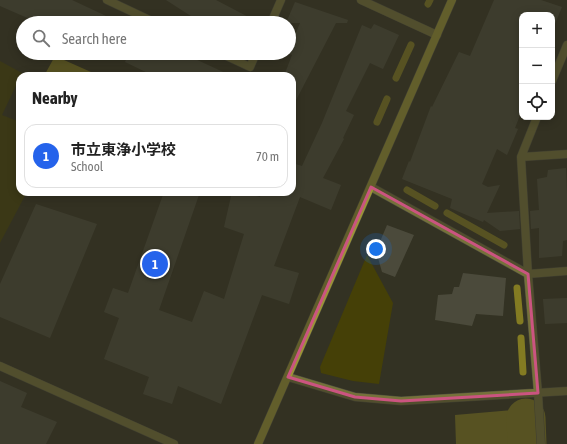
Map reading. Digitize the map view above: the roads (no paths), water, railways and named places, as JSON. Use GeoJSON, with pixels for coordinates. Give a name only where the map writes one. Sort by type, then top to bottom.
{"type":"FeatureCollection","features":[{"type":"Feature","properties":{"kind":"street"},"geometry":{"type":"LineString","coordinates":[[107,0],[141,16]]}},
{"type":"Feature","properties":{"kind":"street"},"geometry":{"type":"LineString","coordinates":[[274,16],[281,0]]}},
{"type":"Feature","properties":{"kind":"street"},"geometry":{"type":"LineString","coordinates":[[361,0],[437,35]]}},
{"type":"Feature","properties":{"kind":"street"},"geometry":{"type":"LineString","coordinates":[[258,444],[452,0]]}},
{"type":"Feature","properties":{"kind":"street"},"geometry":{"type":"LineString","coordinates":[[555,74],[567,45]]}},
{"type":"Feature","properties":{"kind":"street"},"geometry":{"type":"LineString","coordinates":[[235,60],[250,67],[253,60]]}},
{"type":"Feature","properties":{"kind":"street"},"geometry":{"type":"LineString","coordinates":[[536,120],[521,157],[528,274],[538,393],[540,444]]}},
{"type":"Feature","properties":{"kind":"street"},"geometry":{"type":"LineString","coordinates":[[521,157],[567,154]]}},
{"type":"Feature","properties":{"kind":"street"},"geometry":{"type":"LineString","coordinates":[[371,187],[528,274],[567,271]]}},
{"type":"Feature","properties":{"kind":"street"},"geometry":{"type":"LineString","coordinates":[[0,366],[174,444]]}},
{"type":"Feature","properties":{"kind":"street"},"geometry":{"type":"LineString","coordinates":[[288,377],[355,397],[401,401],[567,391]]}},
{"type":"Feature","properties":{"kind":"waterway"},"geometry":{"type":"LineString","coordinates":[[428,4],[430,0]]}},
{"type":"Feature","properties":{"kind":"waterway"},"geometry":{"type":"LineString","coordinates":[[396,78],[411,45]]}},
{"type":"Feature","properties":{"kind":"waterway"},"geometry":{"type":"LineString","coordinates":[[377,122],[387,99]]}},
{"type":"Feature","properties":{"kind":"waterway"},"geometry":{"type":"LineString","coordinates":[[407,190],[435,206]]}},
{"type":"Feature","properties":{"kind":"waterway"},"geometry":{"type":"LineString","coordinates":[[447,213],[504,245]]}},
{"type":"Feature","properties":{"kind":"waterway"},"geometry":{"type":"LineString","coordinates":[[517,288],[520,321]]}},
{"type":"Feature","properties":{"kind":"waterway"},"geometry":{"type":"LineString","coordinates":[[521,338],[523,372]]}},
{"type":"Feature","properties":{"kind":"waterway"},"geometry":{"type":"LineString","coordinates":[[526,418],[527,444]]}},
{"type":"Feature","properties":{"kind":"place","name":"市立東浄小学校"},"geometry":{"type":"Point","coordinates":[155,264]}}]}
